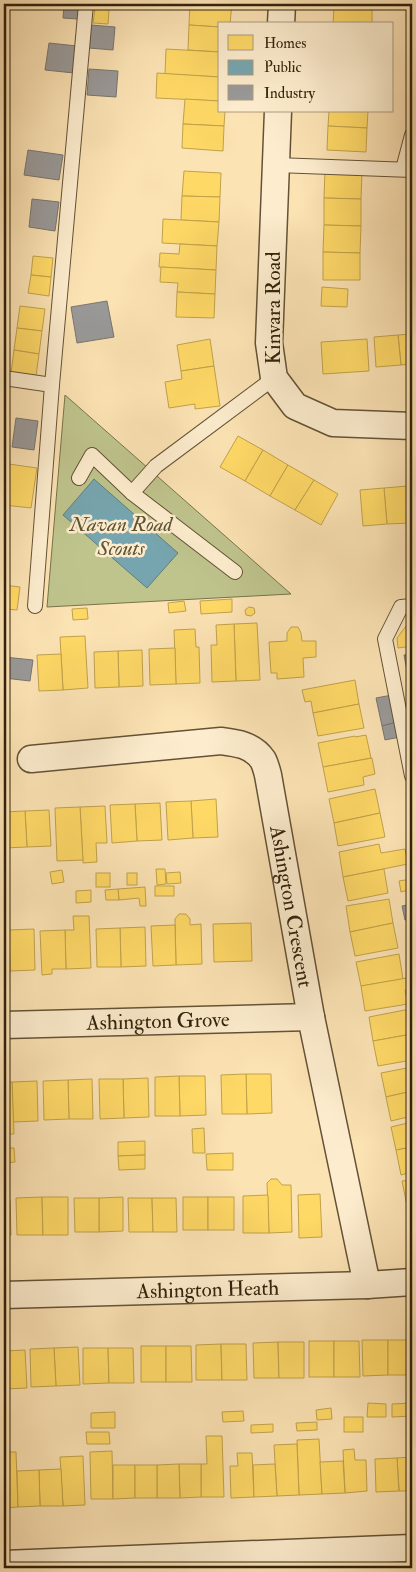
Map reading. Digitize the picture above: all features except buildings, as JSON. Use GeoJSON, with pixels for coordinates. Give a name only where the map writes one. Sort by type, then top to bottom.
{"type":"FeatureCollection","features":[{"type":"Feature","properties":{"kind":"street"},"geometry":{"type":"LineString","coordinates":[[282,4],[282,22]]}},
{"type":"Feature","properties":{"kind":"street","name":"Kinvara Road"},"geometry":{"type":"LineString","coordinates":[[278,112],[269,343],[274,378],[295,406],[333,423],[412,426]]}},
{"type":"Feature","properties":{"kind":"street","name":"Ashington Crescent"},"geometry":{"type":"LineString","coordinates":[[31,759],[221,741],[240,743],[251,748],[263,760],[268,775],[311,1017],[367,1285]]}},
{"type":"Feature","properties":{"kind":"street","name":"Ashington Grove"},"geometry":{"type":"LineString","coordinates":[[4,1025],[311,1017]]}},
{"type":"Feature","properties":{"kind":"street","name":"Ashington Heath"},"geometry":{"type":"LineString","coordinates":[[4,1296],[412,1282]]}},
{"type":"Feature","properties":{"kind":"street"},"geometry":{"type":"LineString","coordinates":[[4,1564],[412,1548]]}},
{"type":"Feature","properties":{"kind":"lane"},"geometry":{"type":"LineString","coordinates":[[35,606],[52,385],[86,4]]}},
{"type":"Feature","properties":{"kind":"lane"},"geometry":{"type":"LineString","coordinates":[[276,165],[408,170],[412,135]]}},
{"type":"Feature","properties":{"kind":"lane"},"geometry":{"type":"LineString","coordinates":[[4,378],[52,385]]}},
{"type":"Feature","properties":{"kind":"lane"},"geometry":{"type":"LineString","coordinates":[[132,493],[156,466],[274,378]]}},
{"type":"Feature","properties":{"kind":"lane"},"geometry":{"type":"LineString","coordinates":[[79,478],[92,455],[132,493],[235,572]]}},
{"type":"Feature","properties":{"kind":"lane"},"geometry":{"type":"LineString","coordinates":[[412,606],[401,607],[385,639],[412,776]]}},
{"type":"Feature","properties":{"kind":"green space","name":"Navan Road Scouts"},"geometry":{"type":"Polygon","coordinates":[[[65,395],[291,594],[47,607],[65,395]]]}}]}
